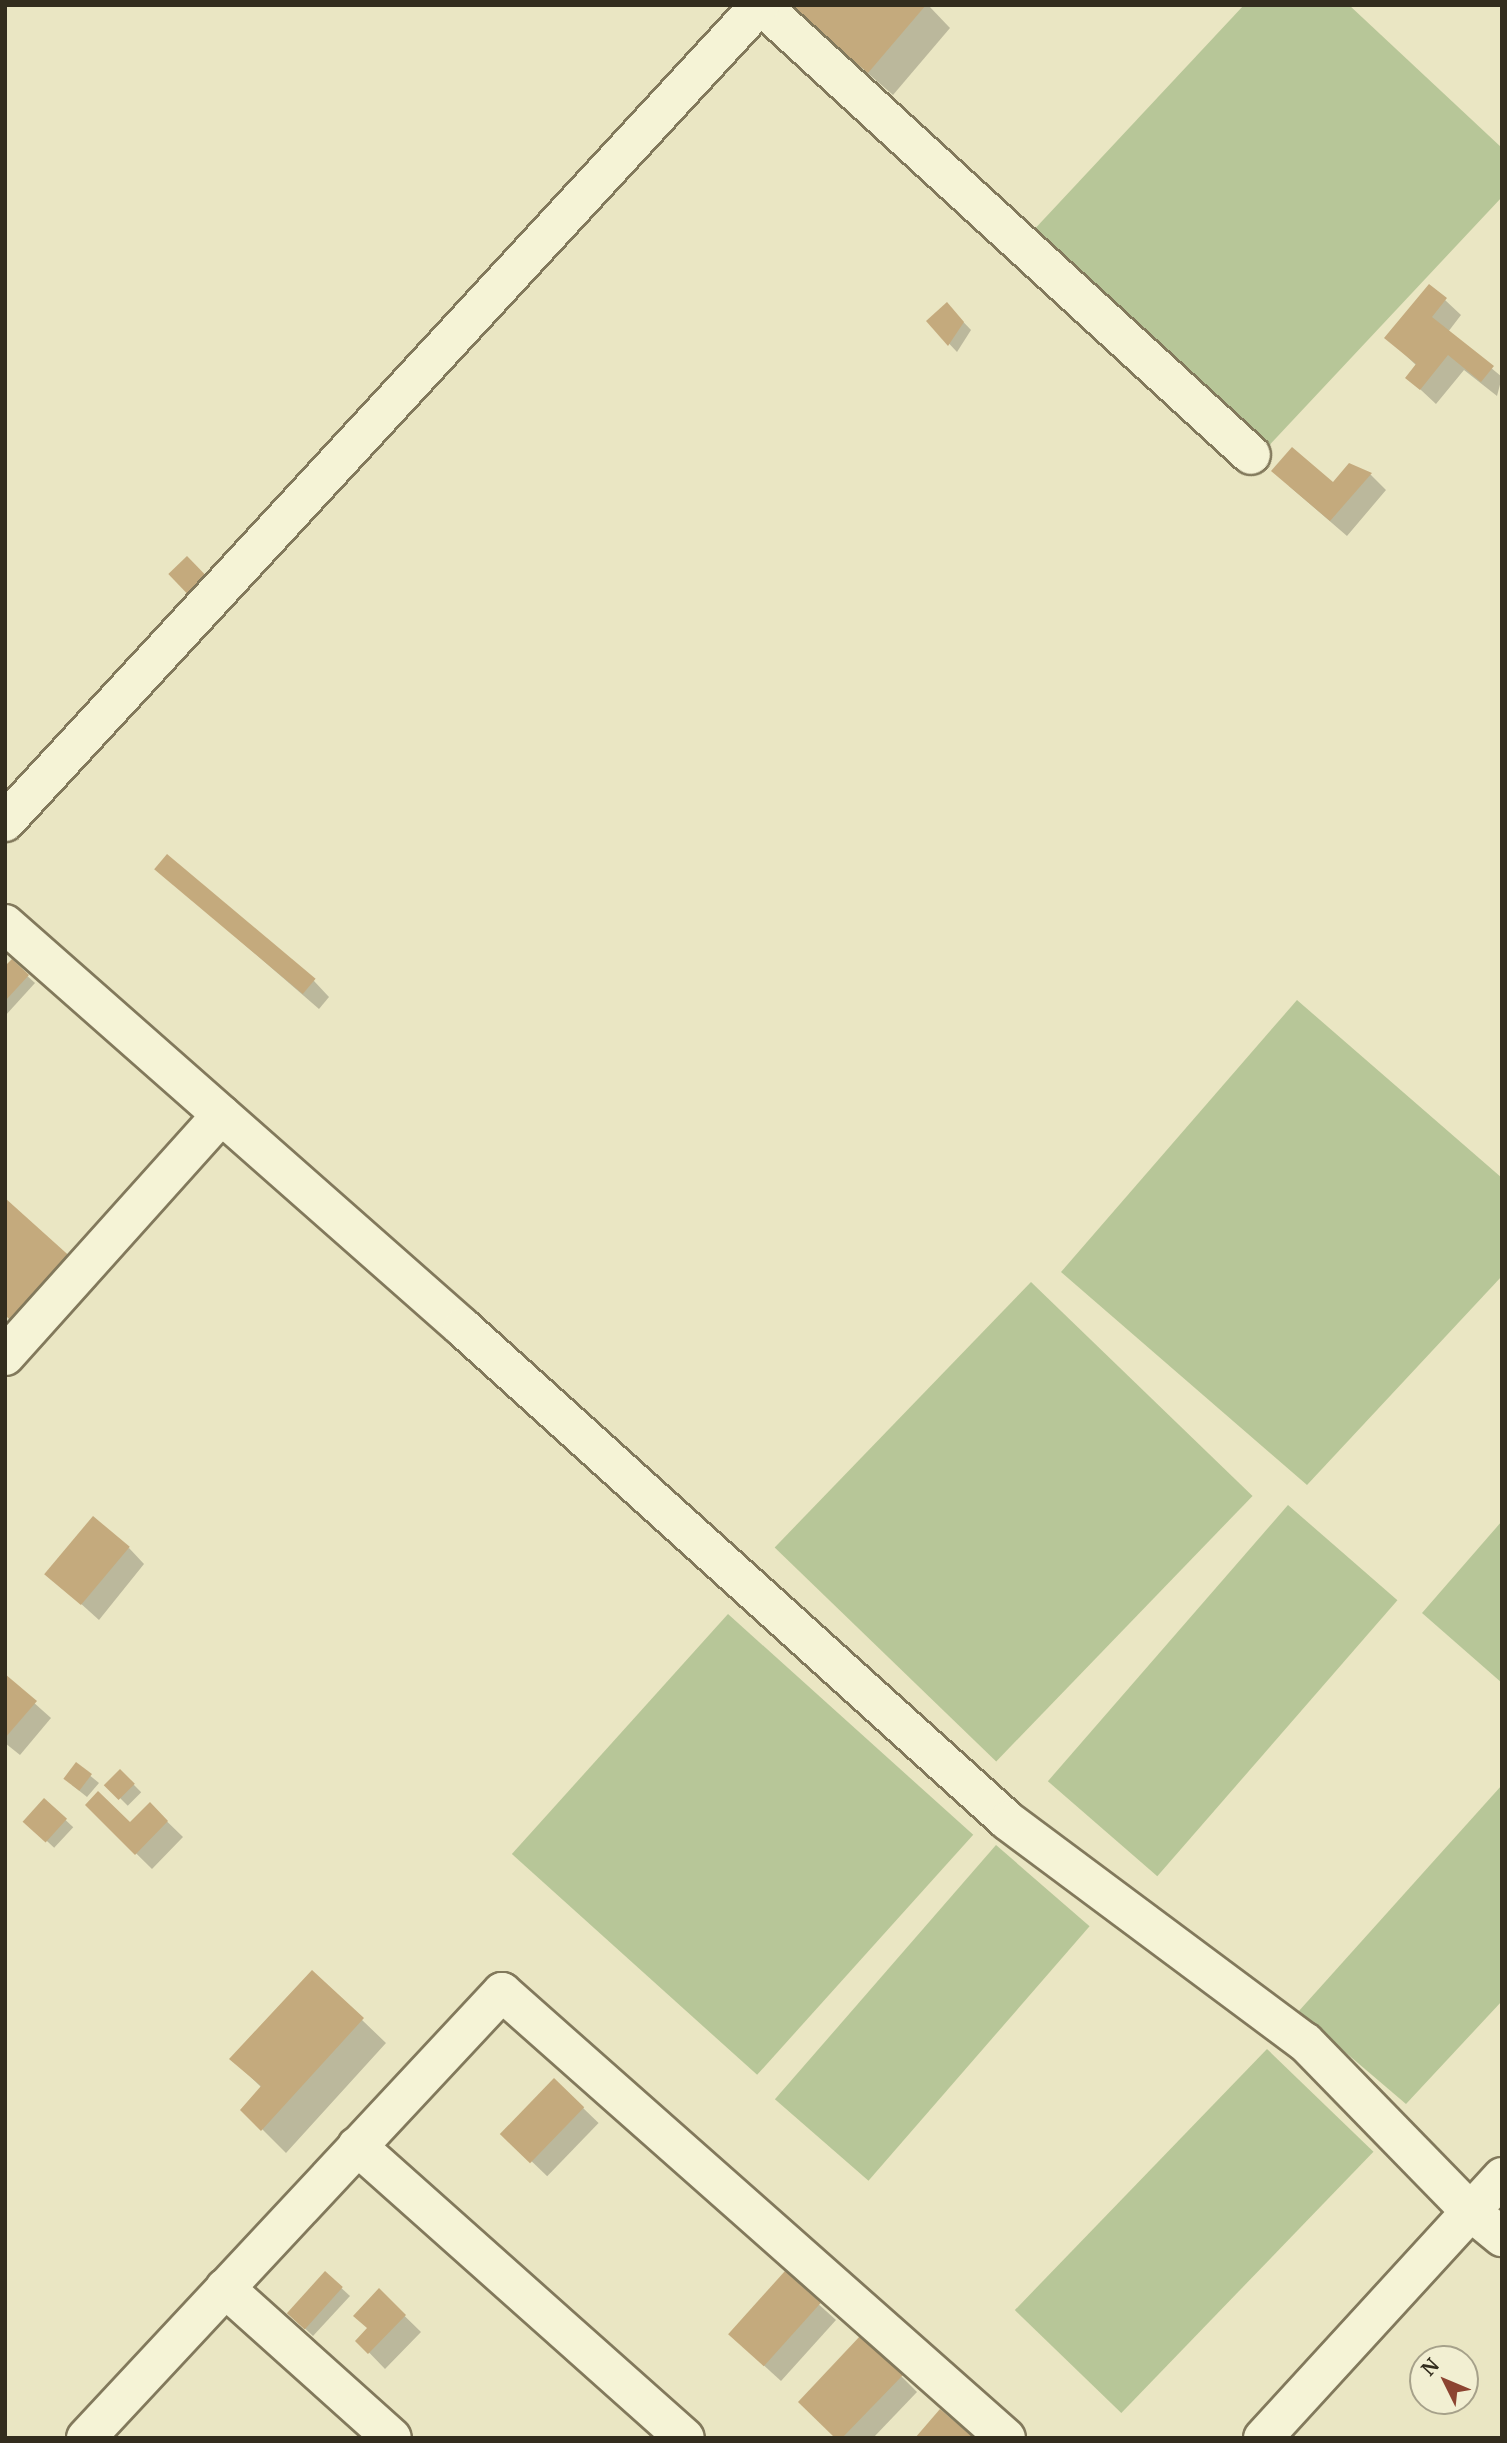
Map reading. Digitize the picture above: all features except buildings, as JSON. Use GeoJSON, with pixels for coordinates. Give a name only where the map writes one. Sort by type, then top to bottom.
{"type":"FeatureCollection","features":[{"type":"Feature","properties":{"kind":"street"},"geometry":{"type":"LineString","coordinates":[[5,822],[761,5],[1251,455]]}},
{"type":"Feature","properties":{"kind":"street"},"geometry":{"type":"LineString","coordinates":[[5,924],[1007,1821],[1304,2042],[1469,2210],[1502,2237]]}},
{"type":"Feature","properties":{"kind":"street"},"geometry":{"type":"LineString","coordinates":[[5,1356],[221,1115]]}},
{"type":"Feature","properties":{"kind":"street"},"geometry":{"type":"LineString","coordinates":[[86,2438],[502,1992],[1006,2438]]}},
{"type":"Feature","properties":{"kind":"street"},"geometry":{"type":"LineString","coordinates":[[357,2147],[685,2438]]}},
{"type":"Feature","properties":{"kind":"street"},"geometry":{"type":"LineString","coordinates":[[1264,2438],[1502,2176]]}},
{"type":"Feature","properties":{"kind":"street"},"geometry":{"type":"LineString","coordinates":[[225,2288],[392,2438]]}},
{"type":"Feature","properties":{"kind":"green space"},"geometry":{"type":"Polygon","coordinates":[[[1244,5],[1349,5],[1502,148],[1502,197],[1264,451],[1030,234],[1244,5]]]}},
{"type":"Feature","properties":{"kind":"green space"},"geometry":{"type":"Polygon","coordinates":[[[1297,1000],[1502,1178],[1502,1276],[1307,1485],[1061,1272],[1297,1000]]]}},
{"type":"Feature","properties":{"kind":"green space"},"geometry":{"type":"Polygon","coordinates":[[[1031,1282],[1253,1496],[996,1761],[775,1547],[1031,1282]]]}},
{"type":"Feature","properties":{"kind":"green space"},"geometry":{"type":"Polygon","coordinates":[[[1288,1505],[1397,1600],[1157,1876],[1048,1781],[1288,1505]]]}},
{"type":"Feature","properties":{"kind":"green space"},"geometry":{"type":"Polygon","coordinates":[[[1502,1521],[1502,1683],[1422,1613],[1502,1521]]]}},
{"type":"Feature","properties":{"kind":"green space"},"geometry":{"type":"Polygon","coordinates":[[[728,1614],[973,1835],[757,2075],[512,1854],[728,1614]]]}},
{"type":"Feature","properties":{"kind":"green space"},"geometry":{"type":"Polygon","coordinates":[[[1502,1785],[1502,2001],[1406,2104],[1298,2012],[1502,1785]]]}},
{"type":"Feature","properties":{"kind":"green space"},"geometry":{"type":"Polygon","coordinates":[[[996,1845],[1090,1926],[868,2181],[775,2099],[996,1845]]]}},
{"type":"Feature","properties":{"kind":"green space"},"geometry":{"type":"Polygon","coordinates":[[[1267,2049],[1373,2152],[1121,2413],[1015,2310],[1267,2049]]]}}]}
